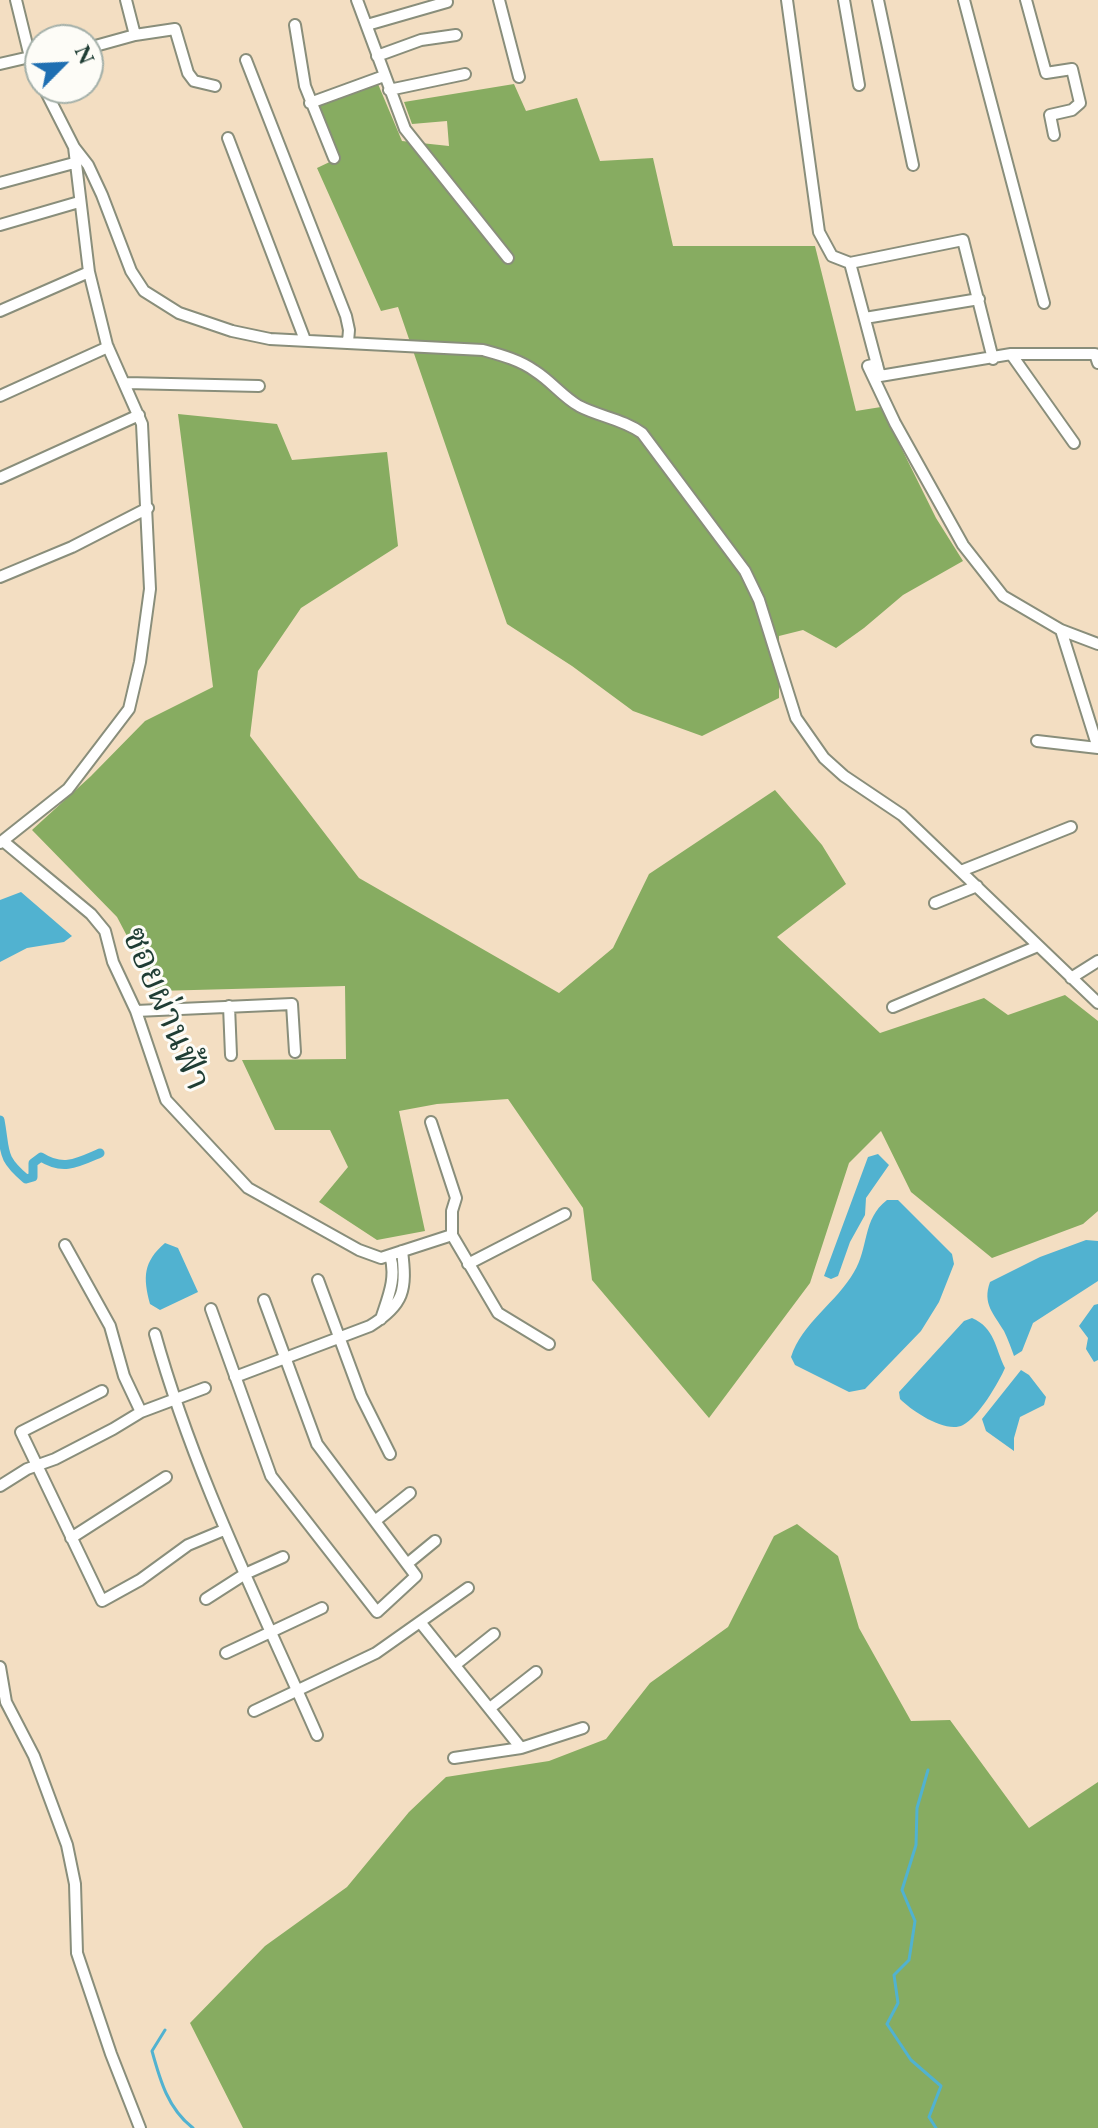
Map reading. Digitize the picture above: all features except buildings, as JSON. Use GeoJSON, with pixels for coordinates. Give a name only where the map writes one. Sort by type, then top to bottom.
{"type":"FeatureCollection","features":[{"type":"Feature","properties":{"kind":"street"},"geometry":{"type":"LineString","coordinates":[[16,0],[24,28]]}},
{"type":"Feature","properties":{"kind":"street"},"geometry":{"type":"LineString","coordinates":[[126,0],[135,35]]}},
{"type":"Feature","properties":{"kind":"street"},"geometry":{"type":"LineString","coordinates":[[357,0],[405,129],[508,258]]}},
{"type":"Feature","properties":{"kind":"street"},"geometry":{"type":"LineString","coordinates":[[499,0],[519,77]]}},
{"type":"Feature","properties":{"kind":"street"},"geometry":{"type":"LineString","coordinates":[[787,0],[819,232],[832,256],[850,263],[963,240],[993,359]]}},
{"type":"Feature","properties":{"kind":"street"},"geometry":{"type":"LineString","coordinates":[[844,0],[859,85]]}},
{"type":"Feature","properties":{"kind":"street"},"geometry":{"type":"LineString","coordinates":[[878,0],[913,165]]}},
{"type":"Feature","properties":{"kind":"street"},"geometry":{"type":"LineString","coordinates":[[964,0],[1044,303]]}},
{"type":"Feature","properties":{"kind":"street"},"geometry":{"type":"LineString","coordinates":[[1026,0],[1046,73],[1072,69],[1080,103],[1072,110],[1050,115],[1054,135]]}},
{"type":"Feature","properties":{"kind":"street"},"geometry":{"type":"LineString","coordinates":[[367,25],[447,2]]}},
{"type":"Feature","properties":{"kind":"street"},"geometry":{"type":"LineString","coordinates":[[295,25],[305,86],[334,158]]}},
{"type":"Feature","properties":{"kind":"street"},"geometry":{"type":"LineString","coordinates":[[104,44],[175,29],[188,73],[194,81],[215,86]]}},
{"type":"Feature","properties":{"kind":"street"},"geometry":{"type":"LineString","coordinates":[[377,56],[421,40],[456,35]]}},
{"type":"Feature","properties":{"kind":"street"},"geometry":{"type":"LineString","coordinates":[[246,60],[346,316],[348,342]]}},
{"type":"Feature","properties":{"kind":"street"},"geometry":{"type":"LineString","coordinates":[[0,64],[24,63]]}},
{"type":"Feature","properties":{"kind":"street"},"geometry":{"type":"LineString","coordinates":[[389,90],[465,74]]}},
{"type":"Feature","properties":{"kind":"street"},"geometry":{"type":"LineString","coordinates":[[310,103],[384,76]]}},
{"type":"Feature","properties":{"kind":"street"},"geometry":{"type":"LineString","coordinates":[[52,104],[74,147],[88,165],[131,271],[144,291],[179,313],[232,331],[270,339],[483,350],[513,359],[534,370],[575,404],[631,425],[642,433],[745,571],[759,600],[796,718],[824,758],[844,776],[902,815],[1098,1003]]}},
{"type":"Feature","properties":{"kind":"street"},"geometry":{"type":"LineString","coordinates":[[228,138],[305,340]]}},
{"type":"Feature","properties":{"kind":"street"},"geometry":{"type":"LineString","coordinates":[[1,842],[68,789],[129,709],[140,662],[150,589],[142,424],[108,347],[89,272],[74,147]]}},
{"type":"Feature","properties":{"kind":"street"},"geometry":{"type":"LineString","coordinates":[[0,183],[74,163]]}},
{"type":"Feature","properties":{"kind":"street"},"geometry":{"type":"LineString","coordinates":[[0,225],[79,202]]}},
{"type":"Feature","properties":{"kind":"street"},"geometry":{"type":"LineString","coordinates":[[850,263],[880,376],[1011,354],[1095,354],[1098,363]]}},
{"type":"Feature","properties":{"kind":"street"},"geometry":{"type":"LineString","coordinates":[[0,311],[89,272]]}},
{"type":"Feature","properties":{"kind":"street"},"geometry":{"type":"LineString","coordinates":[[865,318],[979,299]]}},
{"type":"Feature","properties":{"kind":"street"},"geometry":{"type":"LineString","coordinates":[[0,396],[108,347]]}},
{"type":"Feature","properties":{"kind":"street"},"geometry":{"type":"LineString","coordinates":[[1011,354],[1074,443]]}},
{"type":"Feature","properties":{"kind":"street"},"geometry":{"type":"LineString","coordinates":[[877,364],[868,366],[895,423],[963,545],[1003,596],[1061,630],[1098,644]]}},
{"type":"Feature","properties":{"kind":"street"},"geometry":{"type":"LineString","coordinates":[[126,383],[259,386]]}},
{"type":"Feature","properties":{"kind":"street"},"geometry":{"type":"LineString","coordinates":[[0,478],[139,415]]}},
{"type":"Feature","properties":{"kind":"street"},"geometry":{"type":"LineString","coordinates":[[0,577],[72,547],[148,508]]}},
{"type":"Feature","properties":{"kind":"street"},"geometry":{"type":"LineString","coordinates":[[1037,741],[1098,748],[1061,630]]}},
{"type":"Feature","properties":{"kind":"street"},"geometry":{"type":"LineString","coordinates":[[961,871],[1071,827]]}},
{"type":"Feature","properties":{"kind":"street","name":"ซอยผ่านฟ้า"},"geometry":{"type":"LineString","coordinates":[[1,842],[91,914],[105,931],[113,962],[136,1011],[166,1100],[248,1188],[359,1250],[381,1258],[390,1255]]}},
{"type":"Feature","properties":{"kind":"street"},"geometry":{"type":"LineString","coordinates":[[935,903],[977,886]]}},
{"type":"Feature","properties":{"kind":"street"},"geometry":{"type":"LineString","coordinates":[[893,1007],[1038,946]]}},
{"type":"Feature","properties":{"kind":"street"},"geometry":{"type":"LineString","coordinates":[[1071,978],[1098,961]]}},
{"type":"Feature","properties":{"kind":"street"},"geometry":{"type":"LineString","coordinates":[[136,1011],[292,1004],[295,1052]]}},
{"type":"Feature","properties":{"kind":"street"},"geometry":{"type":"LineString","coordinates":[[229,1006],[231,1055]]}},
{"type":"Feature","properties":{"kind":"street"},"geometry":{"type":"LineString","coordinates":[[431,1122],[456,1198],[452,1211],[452,1235],[498,1313],[544,1341]]}},
{"type":"Feature","properties":{"kind":"street"},"geometry":{"type":"LineString","coordinates":[[468,1264],[565,1214]]}},
{"type":"Feature","properties":{"kind":"street"},"geometry":{"type":"LineString","coordinates":[[381,1319],[393,1284],[394,1269],[390,1255],[452,1235]]}},
{"type":"Feature","properties":{"kind":"street"},"geometry":{"type":"LineString","coordinates":[[65,1245],[110,1326],[124,1376],[141,1412]]}},
{"type":"Feature","properties":{"kind":"street"},"geometry":{"type":"LineString","coordinates":[[235,1377],[339,1338],[394,1310],[405,1273],[402,1251]]}},
{"type":"Feature","properties":{"kind":"street"},"geometry":{"type":"LineString","coordinates":[[318,1280],[361,1396],[390,1454]]}},
{"type":"Feature","properties":{"kind":"street"},"geometry":{"type":"LineString","coordinates":[[211,1309],[271,1476],[377,1612],[416,1576],[317,1444],[264,1300]]}},
{"type":"Feature","properties":{"kind":"street"},"geometry":{"type":"LineString","coordinates":[[155,1334],[173,1400],[224,1530],[317,1735]]}},
{"type":"Feature","properties":{"kind":"street"},"geometry":{"type":"LineString","coordinates":[[0,1486],[27,1469],[113,1429],[141,1412],[205,1388]]}},
{"type":"Feature","properties":{"kind":"street"},"geometry":{"type":"LineString","coordinates":[[102,1391],[21,1432],[102,1601],[140,1580],[188,1545],[224,1530]]}},
{"type":"Feature","properties":{"kind":"street"},"geometry":{"type":"LineString","coordinates":[[71,1538],[166,1477]]}},
{"type":"Feature","properties":{"kind":"street"},"geometry":{"type":"LineString","coordinates":[[375,1521],[410,1493]]}},
{"type":"Feature","properties":{"kind":"street"},"geometry":{"type":"LineString","coordinates":[[407,1564],[435,1541]]}},
{"type":"Feature","properties":{"kind":"street"},"geometry":{"type":"LineString","coordinates":[[206,1599],[245,1574],[283,1557]]}},
{"type":"Feature","properties":{"kind":"street"},"geometry":{"type":"LineString","coordinates":[[254,1711],[376,1653],[468,1588]]}},
{"type":"Feature","properties":{"kind":"street"},"geometry":{"type":"LineString","coordinates":[[226,1653],[322,1608]]}},
{"type":"Feature","properties":{"kind":"street"},"geometry":{"type":"LineString","coordinates":[[420,1622],[521,1748]]}},
{"type":"Feature","properties":{"kind":"street"},"geometry":{"type":"LineString","coordinates":[[455,1665],[494,1634]]}},
{"type":"Feature","properties":{"kind":"street"},"geometry":{"type":"LineString","coordinates":[[0,1667],[6,1702],[34,1756],[67,1845],[75,1884],[77,1953],[140,2128]]}},
{"type":"Feature","properties":{"kind":"street"},"geometry":{"type":"LineString","coordinates":[[490,1708],[536,1672]]}},
{"type":"Feature","properties":{"kind":"street"},"geometry":{"type":"LineString","coordinates":[[454,1758],[521,1748],[583,1728]]}},
{"type":"Feature","properties":{"kind":"green space"},"geometry":{"type":"Polygon","coordinates":[[[378,84],[402,141],[449,146],[447,121],[412,124],[404,102],[514,84],[526,111],[577,98],[600,161],[653,158],[673,246],[815,246],[856,411],[881,407],[936,518],[963,561],[903,595],[836,648],[803,630],[779,636],[779,698],[702,736],[633,711],[507,624],[398,307],[381,311],[317,168],[338,158],[320,106],[378,84]]]}},
{"type":"Feature","properties":{"kind":"green space"},"geometry":{"type":"Polygon","coordinates":[[[178,414],[277,424],[292,460],[387,452],[398,546],[301,608],[258,671],[250,736],[359,878],[559,993],[613,948],[649,874],[775,790],[822,845],[846,884],[777,937],[880,1033],[984,998],[1008,1015],[1065,995],[1098,1021],[1098,1211],[1083,1224],[992,1258],[911,1192],[881,1131],[849,1163],[810,1283],[709,1418],[592,1280],[583,1208],[508,1099],[437,1104],[399,1111],[425,1231],[377,1240],[319,1202],[348,1167],[330,1130],[275,1130],[242,1060],[346,1059],[345,986],[156,991],[117,917],[32,830],[145,721],[213,687],[178,414]]]}},
{"type":"Feature","properties":{"kind":"green space"},"geometry":{"type":"Polygon","coordinates":[[[797,1524],[838,1556],[859,1628],[911,1721],[950,1720],[1029,1828],[1098,1782],[1098,2128],[243,2128],[190,2023],[265,1946],[347,1887],[409,1812],[446,1777],[549,1761],[606,1739],[650,1683],[728,1627],[774,1536],[797,1524]]]}},
{"type":"Feature","properties":{"kind":"water"},"geometry":{"type":"Polygon","coordinates":[[[21,892],[72,936],[64,942],[27,948],[0,962],[0,900],[21,892]]]}},
{"type":"Feature","properties":{"kind":"water"},"geometry":{"type":"Polygon","coordinates":[[[878,1154],[889,1165],[866,1198],[865,1215],[850,1242],[838,1276],[831,1279],[824,1276],[868,1157],[878,1154]]]}},
{"type":"Feature","properties":{"kind":"water"},"geometry":{"type":"Polygon","coordinates":[[[887,1200],[898,1200],[952,1254],[954,1264],[939,1302],[921,1331],[865,1389],[849,1392],[795,1365],[791,1357],[811,1323],[854,1272],[873,1216],[887,1200]]]}},
{"type":"Feature","properties":{"kind":"water"},"geometry":{"type":"Polygon","coordinates":[[[1086,1240],[1098,1241],[1098,1281],[1033,1323],[1022,1351],[1014,1356],[988,1303],[990,1282],[1040,1257],[1086,1240]]]}},
{"type":"Feature","properties":{"kind":"water"},"geometry":{"type":"Polygon","coordinates":[[[165,1243],[178,1248],[198,1292],[160,1310],[150,1304],[146,1278],[152,1257],[165,1243]]]}},
{"type":"Feature","properties":{"kind":"water"},"geometry":{"type":"Polygon","coordinates":[[[1098,1304],[1098,1360],[1094,1362],[1086,1349],[1088,1338],[1079,1326],[1098,1304]]]}},
{"type":"Feature","properties":{"kind":"water"},"geometry":{"type":"Polygon","coordinates":[[[972,1318],[990,1333],[1005,1368],[981,1408],[969,1421],[956,1427],[939,1424],[900,1399],[899,1392],[964,1321],[972,1318]]]}},
{"type":"Feature","properties":{"kind":"water"},"geometry":{"type":"Polygon","coordinates":[[[1021,1370],[1029,1375],[1046,1397],[1044,1405],[1020,1417],[1014,1451],[986,1431],[982,1419],[1021,1370]]]}},
{"type":"Feature","properties":{"kind":"waterway"},"geometry":{"type":"LineString","coordinates":[[0,1120],[8,1159],[26,1179],[33,1177],[33,1163],[41,1157],[63,1165],[100,1153]]}},
{"type":"Feature","properties":{"kind":"waterway"},"geometry":{"type":"LineString","coordinates":[[928,1770],[917,1808],[916,1845],[902,1890],[915,1921],[909,1960],[894,1975],[898,2003],[887,2024],[911,2060],[941,2086],[929,2117],[936,2128]]}},
{"type":"Feature","properties":{"kind":"waterway"},"geometry":{"type":"LineString","coordinates":[[165,2030],[152,2051],[155,2062],[171,2103],[193,2128]]}}]}
